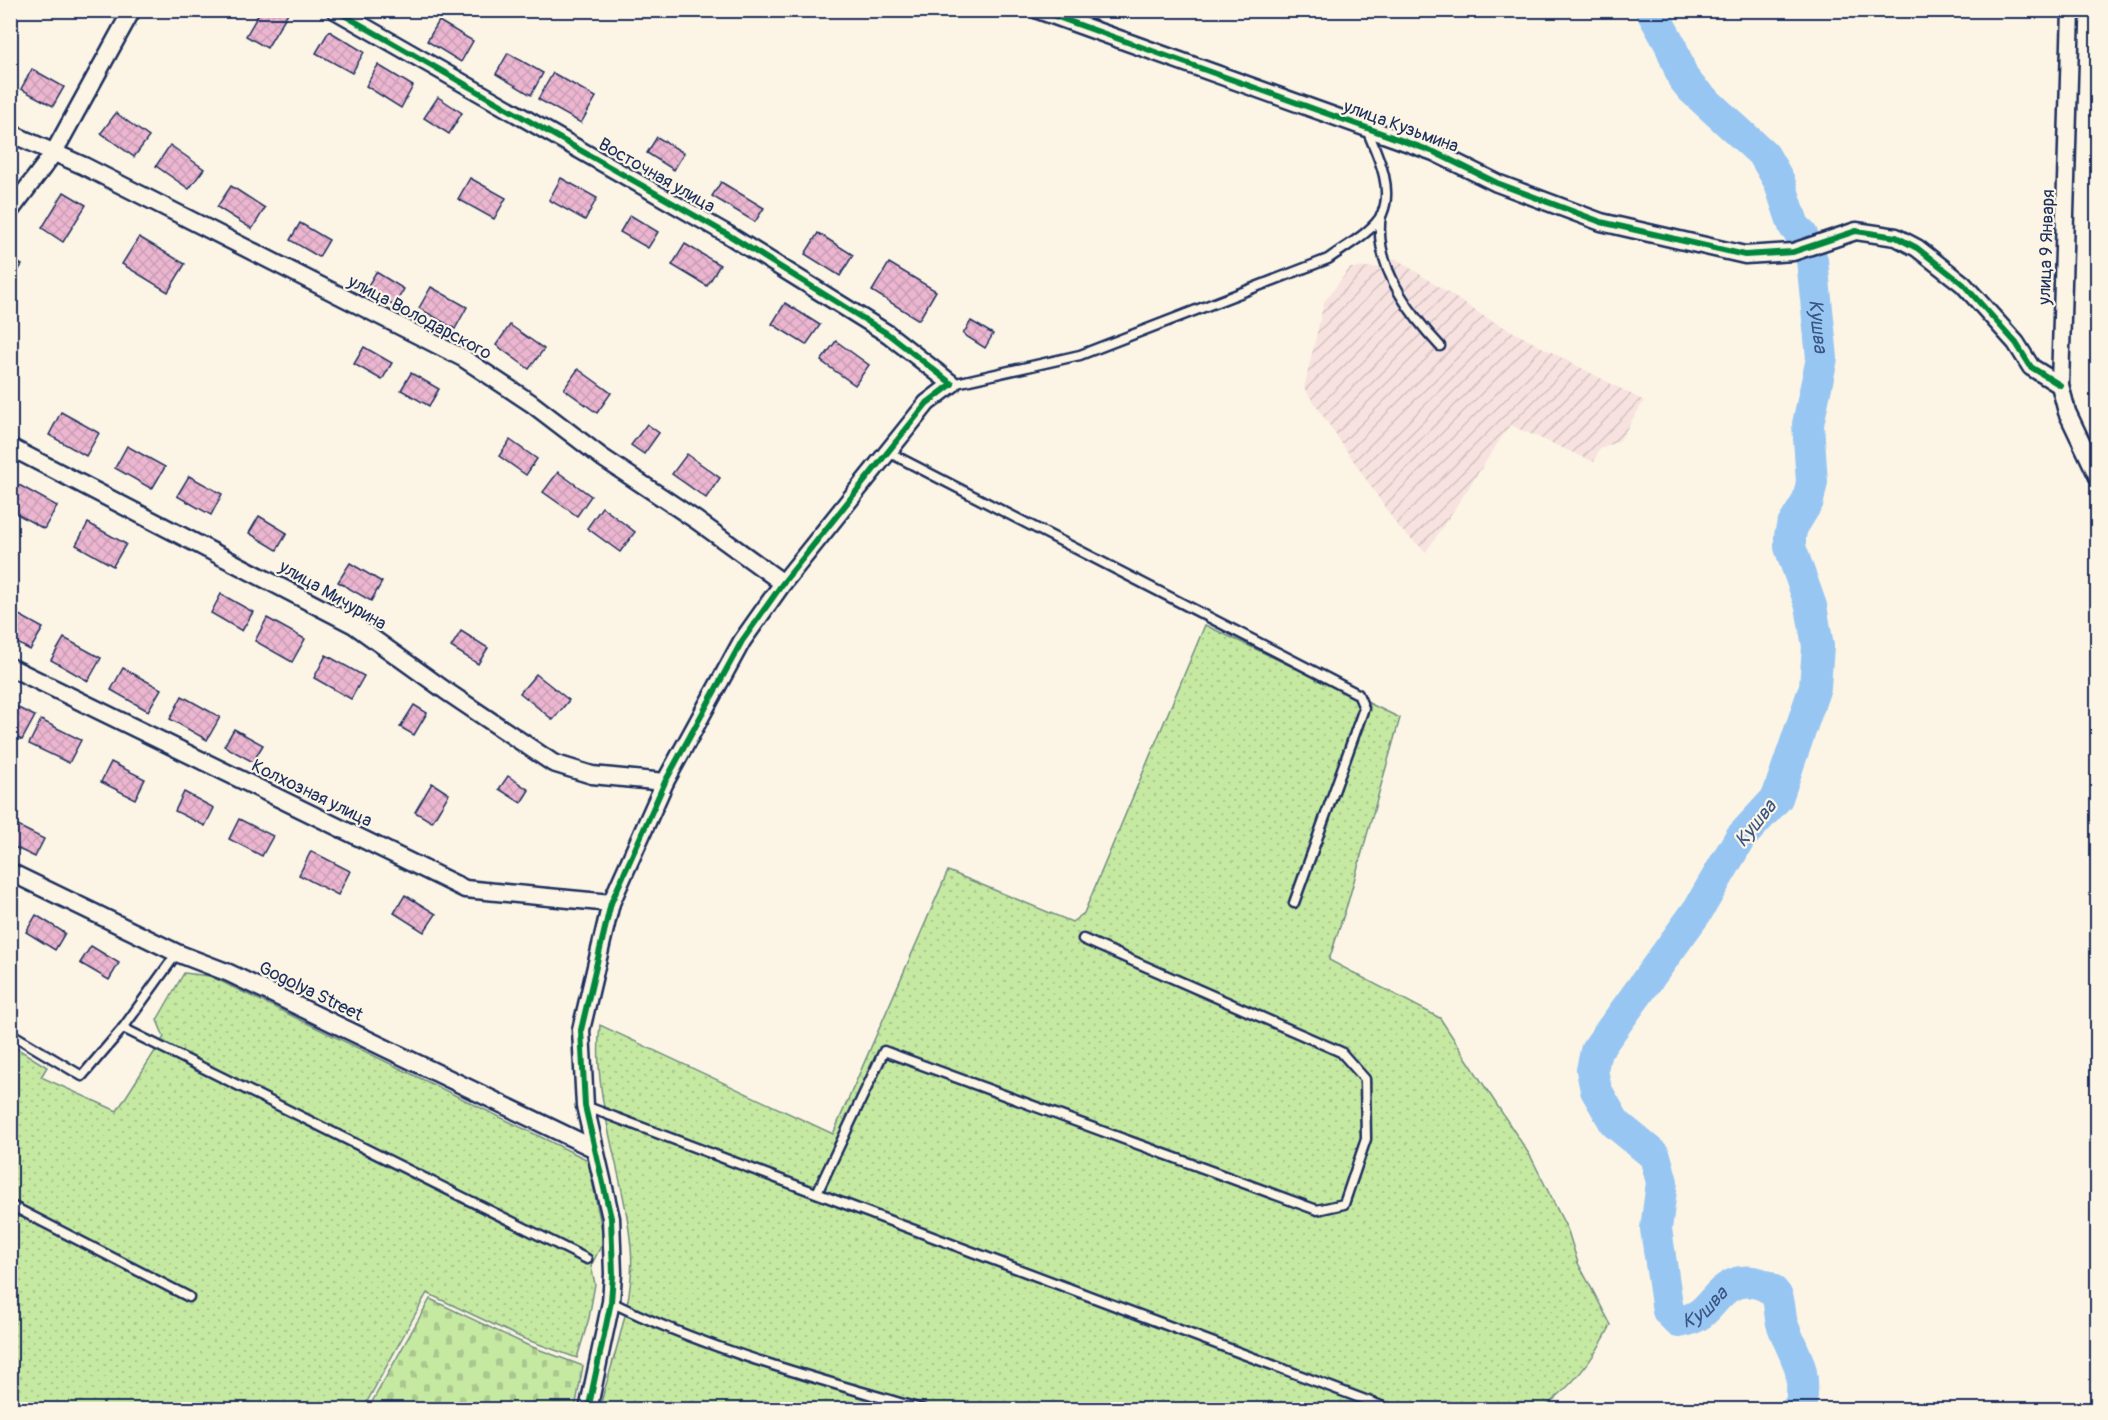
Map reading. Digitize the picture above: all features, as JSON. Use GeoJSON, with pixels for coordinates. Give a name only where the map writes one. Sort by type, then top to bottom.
{"type":"FeatureCollection","features":[{"type":"Feature","properties":{"kind":"street"},"geometry":{"type":"LineString","coordinates":[[10,211],[53,154],[132,10]]}},
{"type":"Feature","properties":{"kind":"street","name":"Восточная улица"},"geometry":{"type":"LineString","coordinates":[[335,10],[756,251],[888,334],[952,384]]}},
{"type":"Feature","properties":{"kind":"street","name":"улица Кузьмина"},"geometry":{"type":"LineString","coordinates":[[1038,10],[1367,130],[1434,152],[1497,183],[1601,222],[1745,255],[1793,252],[1857,231],[1896,237],[1917,248],[1963,284],[2016,343],[2031,367],[2061,385]]}},
{"type":"Feature","properties":{"kind":"street","name":"улица 9 Января"},"geometry":{"type":"LineString","coordinates":[[2071,10],[2061,385],[2067,412],[2097,477]]}},
{"type":"Feature","properties":{"kind":"street","name":"улица Володарского"},"geometry":{"type":"LineString","coordinates":[[10,133],[84,166],[463,358],[783,583]]}},
{"type":"Feature","properties":{"kind":"street"},"geometry":{"type":"LineString","coordinates":[[588,1410],[611,1302],[611,1218],[585,1106],[581,1030],[611,903],[665,782],[742,641],[783,583],[927,403],[952,384]]}},
{"type":"Feature","properties":{"kind":"street","name":"улица Мичурина"},"geometry":{"type":"LineString","coordinates":[[10,447],[354,625],[446,691],[553,763],[591,776],[665,782]]}},
{"type":"Feature","properties":{"kind":"street","name":"Колхозная улица"},"geometry":{"type":"LineString","coordinates":[[10,667],[465,890],[611,903]]}},
{"type":"Feature","properties":{"kind":"street","name":"Gogolya Street"},"geometry":{"type":"LineString","coordinates":[[10,872],[177,953],[229,973],[593,1148]]}},
{"type":"Feature","properties":{"kind":"lane"},"geometry":{"type":"LineString","coordinates":[[1367,130],[1386,180],[1378,236],[1386,265],[1412,316],[1440,345]]}},
{"type":"Feature","properties":{"kind":"lane"},"geometry":{"type":"LineString","coordinates":[[952,384],[1080,355],[1188,315],[1328,259],[1362,235],[1382,214]]}},
{"type":"Feature","properties":{"kind":"lane"},"geometry":{"type":"LineString","coordinates":[[888,452],[1358,694],[1364,708],[1294,903]]}},
{"type":"Feature","properties":{"kind":"lane"},"geometry":{"type":"LineString","coordinates":[[817,1194],[884,1051],[1317,1210],[1344,1204],[1366,1139],[1365,1079],[1341,1052],[1083,939]]}},
{"type":"Feature","properties":{"kind":"lane"},"geometry":{"type":"LineString","coordinates":[[10,1033],[82,1076],[123,1028],[177,953]]}},
{"type":"Feature","properties":{"kind":"lane"},"geometry":{"type":"LineString","coordinates":[[123,1028],[588,1259]]}},
{"type":"Feature","properties":{"kind":"lane"},"geometry":{"type":"LineString","coordinates":[[585,1106],[1392,1410]]}},
{"type":"Feature","properties":{"kind":"lane"},"geometry":{"type":"LineString","coordinates":[[10,1205],[189,1297]]}},
{"type":"Feature","properties":{"kind":"lane"},"geometry":{"type":"LineString","coordinates":[[611,1302],[657,1325],[812,1378],[924,1410]]}},
{"type":"Feature","properties":{"kind":"shaded area"},"geometry":{"type":"Polygon","coordinates":[[[1395,258],[1485,317],[1644,401],[1620,440],[1599,450],[1594,462],[1510,425],[1426,552],[1399,528],[1304,388],[1324,302],[1350,268],[1381,267],[1395,258]]]}},
{"type":"Feature","properties":{"kind":"green space"},"geometry":{"type":"Polygon","coordinates":[[[1205,625],[1400,718],[1348,902],[1329,960],[1440,1018],[1531,1157],[1568,1231],[1578,1263],[1611,1325],[1589,1361],[1572,1382],[1541,1410],[599,1410],[622,1329],[632,1267],[628,1220],[600,1081],[600,1025],[833,1134],[948,871],[1072,922],[1084,913],[1205,625]]]}},
{"type":"Feature","properties":{"kind":"green space"},"geometry":{"type":"Polygon","coordinates":[[[184,973],[210,976],[588,1160],[604,1240],[591,1266],[595,1284],[589,1318],[577,1358],[522,1338],[427,1293],[363,1409],[11,1409],[10,1044],[47,1067],[41,1077],[117,1111],[164,1037],[157,1020],[184,973]]]}},
{"type":"Feature","properties":{"kind":"green space"},"geometry":{"type":"Polygon","coordinates":[[[430,1299],[527,1345],[583,1366],[575,1409],[368,1409],[430,1299]]]}},
{"type":"Feature","properties":{"kind":"building"},"geometry":{"type":"Polygon","coordinates":[[[261,10],[284,10],[288,13],[267,48],[246,36],[261,10]]]}},
{"type":"Feature","properties":{"kind":"building"},"geometry":{"type":"Polygon","coordinates":[[[439,21],[473,41],[461,62],[427,41],[439,21]]]}},
{"type":"Feature","properties":{"kind":"building"},"geometry":{"type":"Polygon","coordinates":[[[329,31],[364,52],[352,73],[316,53],[329,31]]]}},
{"type":"Feature","properties":{"kind":"building"},"geometry":{"type":"Polygon","coordinates":[[[508,53],[543,73],[531,95],[496,74],[508,53]]]}},
{"type":"Feature","properties":{"kind":"building"},"geometry":{"type":"Polygon","coordinates":[[[378,65],[413,86],[401,108],[366,86],[378,65]]]}},
{"type":"Feature","properties":{"kind":"building"},"geometry":{"type":"Polygon","coordinates":[[[32,69],[64,87],[53,106],[21,89],[32,69]]]}},
{"type":"Feature","properties":{"kind":"building"},"geometry":{"type":"Polygon","coordinates":[[[553,73],[596,97],[581,123],[538,99],[553,73]]]}},
{"type":"Feature","properties":{"kind":"building"},"geometry":{"type":"Polygon","coordinates":[[[438,97],[462,113],[449,134],[424,118],[438,97]]]}},
{"type":"Feature","properties":{"kind":"building"},"geometry":{"type":"Polygon","coordinates":[[[116,113],[149,137],[134,157],[101,133],[116,113]]]}},
{"type":"Feature","properties":{"kind":"building"},"geometry":{"type":"Polygon","coordinates":[[[657,137],[684,153],[674,170],[647,153],[657,137]]]}},
{"type":"Feature","properties":{"kind":"building"},"geometry":{"type":"Polygon","coordinates":[[[170,145],[204,169],[189,189],[156,166],[170,145]]]}},
{"type":"Feature","properties":{"kind":"building"},"geometry":{"type":"Polygon","coordinates":[[[470,178],[506,198],[494,219],[458,199],[470,178]]]}},
{"type":"Feature","properties":{"kind":"building"},"geometry":{"type":"Polygon","coordinates":[[[561,178],[597,198],[585,220],[549,200],[561,178]]]}},
{"type":"Feature","properties":{"kind":"building"},"geometry":{"type":"Polygon","coordinates":[[[721,182],[764,208],[755,222],[712,196],[721,182]]]}},
{"type":"Feature","properties":{"kind":"building"},"geometry":{"type":"Polygon","coordinates":[[[231,186],[265,208],[252,229],[217,207],[231,186]]]}},
{"type":"Feature","properties":{"kind":"building"},"geometry":{"type":"Polygon","coordinates":[[[64,192],[86,205],[63,242],[42,228],[64,192]]]}},
{"type":"Feature","properties":{"kind":"building"},"geometry":{"type":"Polygon","coordinates":[[[630,215],[658,232],[648,248],[620,232],[630,215]]]}},
{"type":"Feature","properties":{"kind":"building"},"geometry":{"type":"Polygon","coordinates":[[[300,223],[329,240],[319,257],[290,240],[300,223]]]}},
{"type":"Feature","properties":{"kind":"building"},"geometry":{"type":"Polygon","coordinates":[[[818,233],[853,255],[840,276],[805,254],[818,233]]]}},
{"type":"Feature","properties":{"kind":"building"},"geometry":{"type":"Polygon","coordinates":[[[139,237],[185,264],[168,292],[122,264],[139,237]]]}},
{"type":"Feature","properties":{"kind":"building"},"geometry":{"type":"Polygon","coordinates":[[[685,244],[720,265],[707,286],[672,265],[685,244]]]}},
{"type":"Feature","properties":{"kind":"building"},"geometry":{"type":"Polygon","coordinates":[[[10,258],[22,265],[10,283],[10,258]]]}},
{"type":"Feature","properties":{"kind":"building"},"geometry":{"type":"Polygon","coordinates":[[[889,263],[936,291],[919,320],[872,291],[889,263]]]}},
{"type":"Feature","properties":{"kind":"building"},"geometry":{"type":"Polygon","coordinates":[[[376,272],[404,289],[394,306],[366,289],[376,272]]]}},
{"type":"Feature","properties":{"kind":"building"},"geometry":{"type":"Polygon","coordinates":[[[431,287],[467,307],[455,329],[419,308],[431,287]]]}},
{"type":"Feature","properties":{"kind":"building"},"geometry":{"type":"Polygon","coordinates":[[[785,303],[820,325],[806,345],[772,324],[785,303]]]}},
{"type":"Feature","properties":{"kind":"building"},"geometry":{"type":"Polygon","coordinates":[[[971,321],[993,334],[985,348],[963,334],[971,321]]]}},
{"type":"Feature","properties":{"kind":"building"},"geometry":{"type":"Polygon","coordinates":[[[510,325],[544,349],[529,369],[496,345],[510,325]]]}},
{"type":"Feature","properties":{"kind":"building"},"geometry":{"type":"Polygon","coordinates":[[[836,341],[869,365],[855,385],[821,361],[836,341]]]}},
{"type":"Feature","properties":{"kind":"building"},"geometry":{"type":"Polygon","coordinates":[[[364,347],[392,363],[382,380],[354,364],[364,347]]]}},
{"type":"Feature","properties":{"kind":"building"},"geometry":{"type":"Polygon","coordinates":[[[578,369],[611,393],[597,413],[564,389],[578,369]]]}},
{"type":"Feature","properties":{"kind":"building"},"geometry":{"type":"Polygon","coordinates":[[[411,373],[439,389],[429,406],[401,390],[411,373]]]}},
{"type":"Feature","properties":{"kind":"building"},"geometry":{"type":"Polygon","coordinates":[[[61,412],[99,433],[86,456],[49,435],[61,412]]]}},
{"type":"Feature","properties":{"kind":"building"},"geometry":{"type":"Polygon","coordinates":[[[647,424],[659,433],[644,454],[631,445],[647,424]]]}},
{"type":"Feature","properties":{"kind":"building"},"geometry":{"type":"Polygon","coordinates":[[[510,440],[537,459],[526,475],[499,456],[510,440]]]}},
{"type":"Feature","properties":{"kind":"building"},"geometry":{"type":"Polygon","coordinates":[[[127,446],[165,467],[152,489],[115,468],[127,446]]]}},
{"type":"Feature","properties":{"kind":"building"},"geometry":{"type":"Polygon","coordinates":[[[687,454],[720,478],[706,498],[672,474],[687,454]]]}},
{"type":"Feature","properties":{"kind":"building"},"geometry":{"type":"Polygon","coordinates":[[[558,472],[591,496],[577,516],[543,492],[558,472]]]}},
{"type":"Feature","properties":{"kind":"building"},"geometry":{"type":"Polygon","coordinates":[[[189,476],[222,494],[211,515],[177,496],[189,476]]]}},
{"type":"Feature","properties":{"kind":"building"},"geometry":{"type":"Polygon","coordinates":[[[19,485],[57,506],[44,529],[10,510],[10,501],[19,485]]]}},
{"type":"Feature","properties":{"kind":"building"},"geometry":{"type":"Polygon","coordinates":[[[602,507],[635,532],[620,552],[587,528],[602,507]]]}},
{"type":"Feature","properties":{"kind":"building"},"geometry":{"type":"Polygon","coordinates":[[[259,516],[287,533],[277,550],[249,533],[259,516]]]}},
{"type":"Feature","properties":{"kind":"building"},"geometry":{"type":"Polygon","coordinates":[[[88,523],[126,544],[113,566],[76,545],[88,523]]]}},
{"type":"Feature","properties":{"kind":"building"},"geometry":{"type":"Polygon","coordinates":[[[350,563],[382,582],[371,601],[338,582],[350,563]]]}},
{"type":"Feature","properties":{"kind":"building"},"geometry":{"type":"Polygon","coordinates":[[[221,594],[253,612],[242,631],[211,613],[221,594]]]}},
{"type":"Feature","properties":{"kind":"building"},"geometry":{"type":"Polygon","coordinates":[[[10,610],[43,628],[30,650],[10,639],[10,610]]]}},
{"type":"Feature","properties":{"kind":"building"},"geometry":{"type":"Polygon","coordinates":[[[267,618],[305,639],[292,662],[255,641],[267,618]]]}},
{"type":"Feature","properties":{"kind":"building"},"geometry":{"type":"Polygon","coordinates":[[[461,631],[488,648],[478,664],[451,647],[461,631]]]}},
{"type":"Feature","properties":{"kind":"building"},"geometry":{"type":"Polygon","coordinates":[[[64,638],[101,658],[88,681],[51,660],[64,638]]]}},
{"type":"Feature","properties":{"kind":"building"},"geometry":{"type":"Polygon","coordinates":[[[326,655],[364,676],[351,699],[314,678],[326,655]]]}},
{"type":"Feature","properties":{"kind":"building"},"geometry":{"type":"Polygon","coordinates":[[[123,668],[161,689],[148,711],[111,690],[123,668]]]}},
{"type":"Feature","properties":{"kind":"building"},"geometry":{"type":"Polygon","coordinates":[[[536,674],[569,700],[553,720],[520,693],[536,674]]]}},
{"type":"Feature","properties":{"kind":"building"},"geometry":{"type":"Polygon","coordinates":[[[182,696],[220,717],[207,740],[170,719],[182,696]]]}},
{"type":"Feature","properties":{"kind":"building"},"geometry":{"type":"Polygon","coordinates":[[[10,704],[35,716],[22,740],[10,734],[10,704]]]}},
{"type":"Feature","properties":{"kind":"building"},"geometry":{"type":"Polygon","coordinates":[[[414,705],[427,713],[414,735],[400,727],[414,705]]]}},
{"type":"Feature","properties":{"kind":"building"},"geometry":{"type":"Polygon","coordinates":[[[41,720],[81,740],[69,763],[29,744],[41,720]]]}},
{"type":"Feature","properties":{"kind":"building"},"geometry":{"type":"Polygon","coordinates":[[[234,729],[263,745],[253,762],[224,746],[234,729]]]}},
{"type":"Feature","properties":{"kind":"building"},"geometry":{"type":"Polygon","coordinates":[[[111,762],[145,779],[135,799],[101,782],[111,762]]]}},
{"type":"Feature","properties":{"kind":"building"},"geometry":{"type":"Polygon","coordinates":[[[508,776],[529,790],[521,803],[499,789],[508,776]]]}},
{"type":"Feature","properties":{"kind":"building"},"geometry":{"type":"Polygon","coordinates":[[[432,783],[449,794],[432,822],[415,812],[432,783]]]}},
{"type":"Feature","properties":{"kind":"building"},"geometry":{"type":"Polygon","coordinates":[[[184,792],[214,808],[205,826],[175,811],[184,792]]]}},
{"type":"Feature","properties":{"kind":"building"},"geometry":{"type":"Polygon","coordinates":[[[239,819],[273,836],[262,856],[229,839],[239,819]]]}},
{"type":"Feature","properties":{"kind":"building"},"geometry":{"type":"Polygon","coordinates":[[[14,824],[44,839],[35,857],[10,845],[10,831],[14,824]]]}},
{"type":"Feature","properties":{"kind":"building"},"geometry":{"type":"Polygon","coordinates":[[[311,851],[350,871],[338,895],[299,875],[311,851]]]}},
{"type":"Feature","properties":{"kind":"building"},"geometry":{"type":"Polygon","coordinates":[[[405,895],[436,914],[424,932],[394,913],[405,895]]]}},
{"type":"Feature","properties":{"kind":"building"},"geometry":{"type":"Polygon","coordinates":[[[36,915],[65,933],[55,950],[26,932],[36,915]]]}},
{"type":"Feature","properties":{"kind":"building"},"geometry":{"type":"Polygon","coordinates":[[[91,946],[119,963],[109,980],[80,963],[91,946]]]}},
{"type":"Feature","properties":{"kind":"waterway","name":"Кушва"},"geometry":{"type":"LineString","coordinates":[[1651,10],[1670,44],[1683,78],[1764,155],[1779,181],[1794,226],[1802,235],[1812,260],[1822,358],[1808,424],[1812,482],[1808,501],[1792,527],[1790,547],[1811,606],[1818,646],[1815,687],[1777,798],[1740,838],[1698,910],[1596,1051],[1592,1070],[1596,1090],[1615,1123],[1655,1156],[1662,1182],[1656,1229],[1668,1311],[1679,1322],[1697,1316],[1723,1291],[1742,1282],[1754,1282],[1772,1290],[1778,1298],[1782,1322],[1801,1372],[1801,1405],[1796,1410]]}},
{"type":"Feature","properties":{"kind":"cycle path"},"geometry":{"type":"LineString","coordinates":[[335,10],[727,234],[888,334],[952,384],[927,403],[783,583],[742,641],[665,782],[611,903],[581,1030],[585,1106],[611,1218],[613,1274],[611,1302],[588,1410]]}},
{"type":"Feature","properties":{"kind":"cycle path"},"geometry":{"type":"LineString","coordinates":[[1038,10],[1434,152],[1497,183],[1601,222],[1745,255],[1793,252],[1856,231],[1896,237],[1917,248],[1963,284],[2016,343],[2031,367],[2060,385]]}}]}
